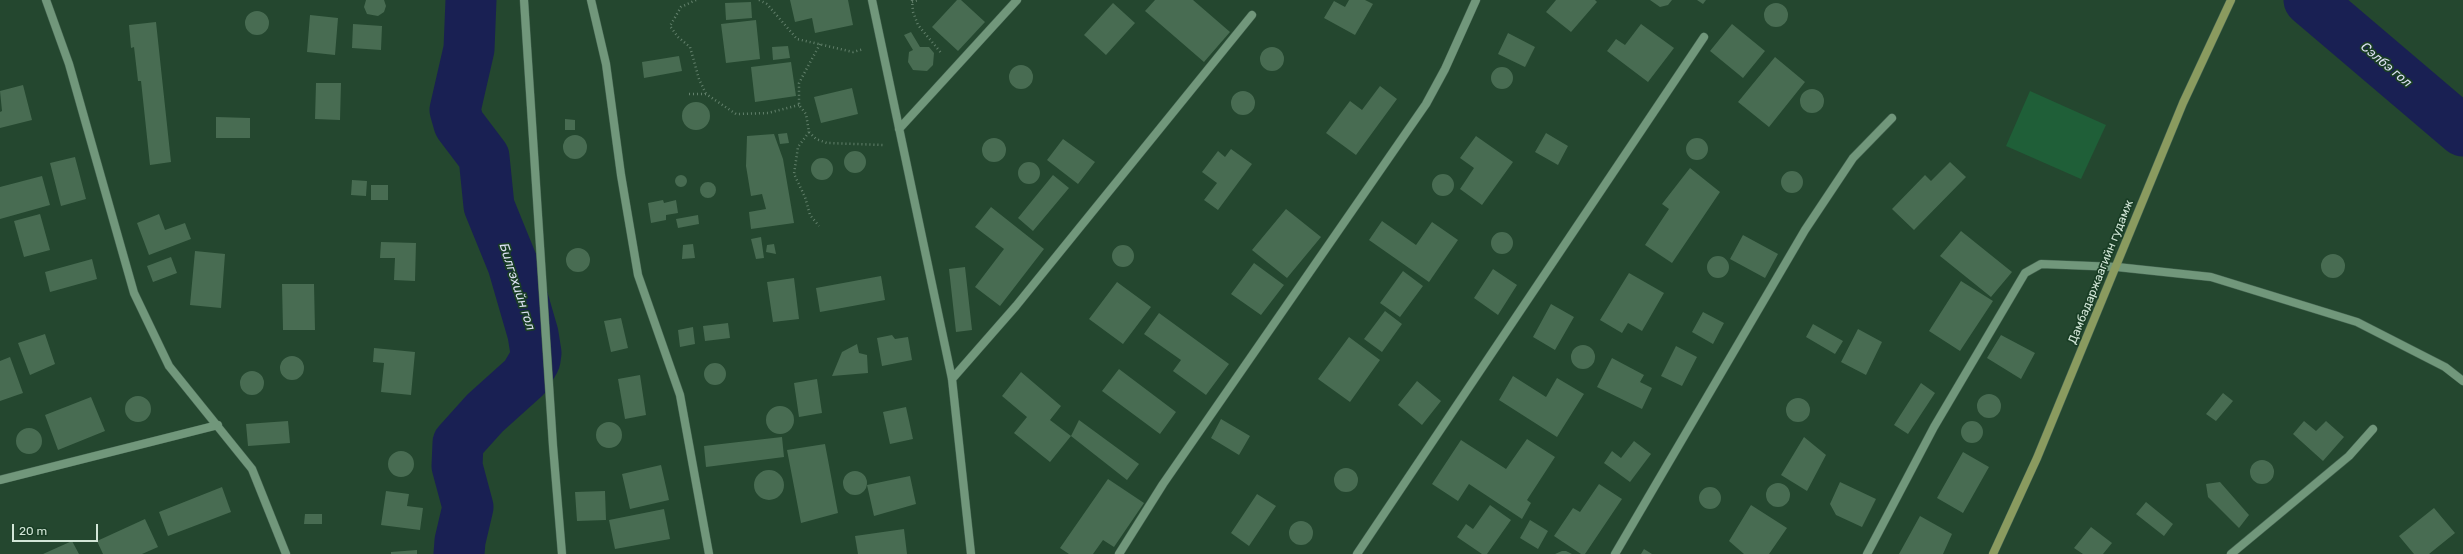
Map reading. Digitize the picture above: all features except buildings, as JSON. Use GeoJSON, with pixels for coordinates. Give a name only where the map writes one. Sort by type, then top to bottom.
{"type":"FeatureCollection","features":[{"type":"Feature","properties":{"kind":"main road","name":"Дамбадаржаагийн гудамж"},"geometry":{"type":"LineString","coordinates":[[1993,554],[2037,458],[2183,103],[2231,0]]}},
{"type":"Feature","properties":{"kind":"street"},"geometry":{"type":"LineString","coordinates":[[46,0],[69,64],[134,293],[169,366],[252,469],[286,554]]}},
{"type":"Feature","properties":{"kind":"street"},"geometry":{"type":"LineString","coordinates":[[524,0],[552,438],[562,554]]}},
{"type":"Feature","properties":{"kind":"street"},"geometry":{"type":"LineString","coordinates":[[591,0],[606,64],[621,175],[638,275],[680,395],[709,554]]}},
{"type":"Feature","properties":{"kind":"street"},"geometry":{"type":"LineString","coordinates":[[872,0],[952,379],[972,554]]}},
{"type":"Feature","properties":{"kind":"street"},"geometry":{"type":"LineString","coordinates":[[899,128],[1017,0]]}},
{"type":"Feature","properties":{"kind":"street"},"geometry":{"type":"LineString","coordinates":[[1119,554],[1163,484],[1426,104],[1445,69],[1476,0]]}},
{"type":"Feature","properties":{"kind":"street"},"geometry":{"type":"LineString","coordinates":[[952,379],[1016,306],[1252,15]]}},
{"type":"Feature","properties":{"kind":"street"},"geometry":{"type":"LineString","coordinates":[[1357,554],[1704,37]]}},
{"type":"Feature","properties":{"kind":"street"},"geometry":{"type":"LineString","coordinates":[[1615,554],[1805,230],[1853,158],[1892,118]]}},
{"type":"Feature","properties":{"kind":"street"},"geometry":{"type":"LineString","coordinates":[[1866,554],[1934,427],[2025,273],[2041,264],[2116,267],[2211,277],[2357,322],[2445,366],[2463,381]]}},
{"type":"Feature","properties":{"kind":"street"},"geometry":{"type":"LineString","coordinates":[[0,480],[218,425]]}},
{"type":"Feature","properties":{"kind":"street"},"geometry":{"type":"LineString","coordinates":[[2231,554],[2349,456],[2373,430]]}},
{"type":"Feature","properties":{"kind":"path"},"geometry":{"type":"LineString","coordinates":[[696,0],[681,7],[670,26],[678,37],[690,47],[699,79],[706,94],[736,114],[768,113],[799,105]]}},
{"type":"Feature","properties":{"kind":"path"},"geometry":{"type":"LineString","coordinates":[[759,0],[767,4],[797,39],[853,52],[882,46]]}},
{"type":"Feature","properties":{"kind":"path"},"geometry":{"type":"LineString","coordinates":[[918,0],[912,1],[913,12],[920,28],[945,58],[958,65]]}},
{"type":"Feature","properties":{"kind":"path"},"geometry":{"type":"LineString","coordinates":[[820,44],[799,83],[799,105],[806,114],[809,132],[816,139],[827,143],[880,146],[902,142]]}},
{"type":"Feature","properties":{"kind":"path"},"geometry":{"type":"LineString","coordinates":[[688,94],[706,94]]}},
{"type":"Feature","properties":{"kind":"path"},"geometry":{"type":"LineString","coordinates":[[809,132],[798,147],[794,174],[805,197],[810,215],[819,226]]}},
{"type":"Feature","properties":{"kind":"green space"},"geometry":{"type":"Polygon","coordinates":[[[2030,91],[2106,125],[2081,179],[2006,146],[2030,91]]]}},
{"type":"Feature","properties":{"kind":"waterway","name":"Билгэхийн гол"},"geometry":{"type":"LineString","coordinates":[[459,554],[460,541],[468,507],[457,466],[458,443],[485,413],[525,377],[535,360],[536,353],[533,334],[513,265],[489,206],[484,157],[459,124],[455,110],[469,49],[471,0]]}},
{"type":"Feature","properties":{"kind":"waterway","name":"Сэлбэ гол"},"geometry":{"type":"LineString","coordinates":[[2309,0],[2463,131]]}}]}
